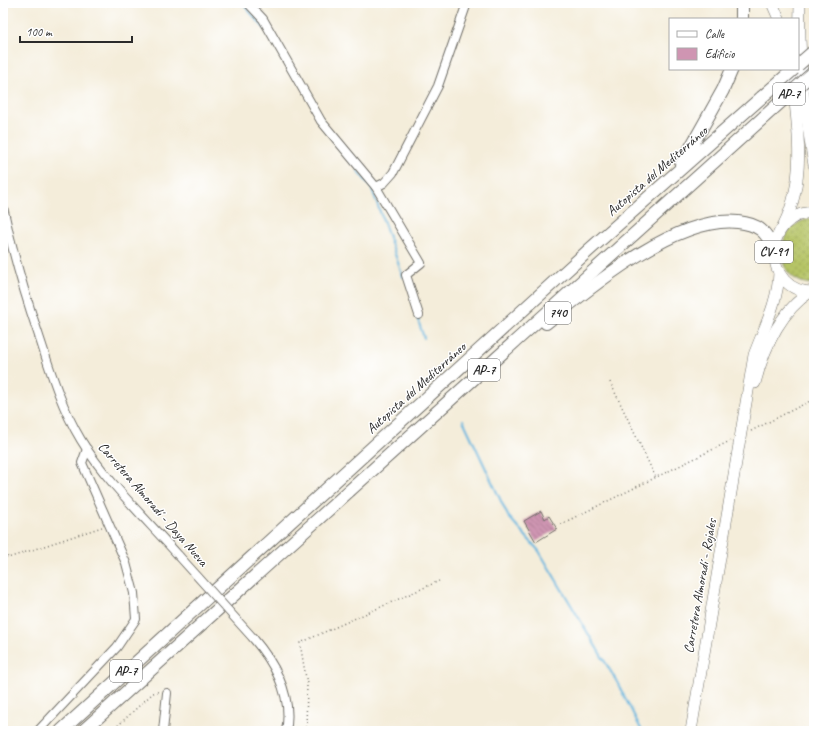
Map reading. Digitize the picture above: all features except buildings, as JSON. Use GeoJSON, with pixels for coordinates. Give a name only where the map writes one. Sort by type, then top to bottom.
{"type":"FeatureCollection","features":[{"type":"Feature","properties":{"kind":"highway"},"geometry":{"type":"LineString","coordinates":[[742,3],[742,18]]}},
{"type":"Feature","properties":{"kind":"highway","name":"AP-7"},"geometry":{"type":"LineString","coordinates":[[799,64],[814,50]]}},
{"type":"Feature","properties":{"kind":"highway"},"geometry":{"type":"LineString","coordinates":[[675,174],[723,90],[732,70]]}},
{"type":"Feature","properties":{"kind":"highway","name":"Autopista del Mediterráneo"},"geometry":{"type":"LineString","coordinates":[[61,731],[791,70]]}},
{"type":"Feature","properties":{"kind":"highway","name":"AP-7"},"geometry":{"type":"LineString","coordinates":[[83,731],[814,72]]}},
{"type":"Feature","properties":{"kind":"highway","name":"740"},"geometry":{"type":"LineString","coordinates":[[364,478],[424,430],[547,322],[601,280],[641,254],[673,236],[706,223],[732,221],[745,223],[764,231],[770,239],[774,249]]}},
{"type":"Feature","properties":{"kind":"main road"},"geometry":{"type":"LineString","coordinates":[[772,3],[779,18]]}},
{"type":"Feature","properties":{"kind":"main road"},"geometry":{"type":"LineString","coordinates":[[800,3],[801,45],[805,98],[814,165]]}},
{"type":"Feature","properties":{"kind":"main road","name":"CV-91"},"geometry":{"type":"LineString","coordinates":[[792,70],[796,111],[798,175],[791,212],[776,237],[774,262],[779,273],[787,283],[798,289],[812,292]]}},
{"type":"Feature","properties":{"kind":"main road","name":"CV-91"},"geometry":{"type":"LineString","coordinates":[[783,226],[791,218],[814,212]]}},
{"type":"Feature","properties":{"kind":"main road"},"geometry":{"type":"LineString","coordinates":[[740,439],[754,355],[776,301],[779,289],[779,273]]}},
{"type":"Feature","properties":{"kind":"main road"},"geometry":{"type":"LineString","coordinates":[[740,439],[756,380],[773,335],[796,303],[812,292]]}},
{"type":"Feature","properties":{"kind":"main road","name":"Carretera Almoradí - Rojales"},"geometry":{"type":"LineString","coordinates":[[691,731],[740,439]]}},
{"type":"Feature","properties":{"kind":"street"},"geometry":{"type":"LineString","coordinates":[[248,3],[263,20],[321,121],[376,187],[421,263],[406,275],[419,315]]}},
{"type":"Feature","properties":{"kind":"street"},"geometry":{"type":"LineString","coordinates":[[376,187],[384,183],[394,173],[438,86],[466,3]]}},
{"type":"Feature","properties":{"kind":"street","name":"Carretera Almoradí - Daya Nueva"},"geometry":{"type":"LineString","coordinates":[[3,207],[23,288],[51,374],[64,408],[98,465],[266,653],[285,689],[289,716],[286,731]]}},
{"type":"Feature","properties":{"kind":"street"},"geometry":{"type":"LineString","coordinates":[[38,731],[117,647],[136,619],[134,593],[126,563],[82,463],[88,449]]}},
{"type":"Feature","properties":{"kind":"street"},"geometry":{"type":"LineString","coordinates":[[163,731],[166,693]]}},
{"type":"Feature","properties":{"kind":"path"},"geometry":{"type":"LineString","coordinates":[[610,382],[656,478]]}},
{"type":"Feature","properties":{"kind":"path"},"geometry":{"type":"LineString","coordinates":[[561,524],[740,439],[814,398]]}},
{"type":"Feature","properties":{"kind":"path"},"geometry":{"type":"LineString","coordinates":[[3,545],[8,558],[110,525]]}},
{"type":"Feature","properties":{"kind":"path"},"geometry":{"type":"LineString","coordinates":[[306,731],[307,684],[300,643],[439,581]]}},
{"type":"Feature","properties":{"kind":"path"},"geometry":{"type":"LineString","coordinates":[[112,731],[153,693],[159,690],[166,693]]}},
{"type":"Feature","properties":{"kind":"green space"},"geometry":{"type":"Polygon","coordinates":[[[814,218],[814,284],[800,281],[790,274],[784,264],[782,253],[784,241],[790,230],[800,222],[814,218]]]}},
{"type":"Feature","properties":{"kind":"waterway"},"geometry":{"type":"LineString","coordinates":[[242,3],[265,29]]}},
{"type":"Feature","properties":{"kind":"waterway"},"geometry":{"type":"LineString","coordinates":[[358,171],[372,189],[403,277]]}},
{"type":"Feature","properties":{"kind":"waterway"},"geometry":{"type":"LineString","coordinates":[[417,317],[424,338]]}},
{"type":"Feature","properties":{"kind":"waterway"},"geometry":{"type":"LineString","coordinates":[[463,420],[508,516],[539,551],[617,682],[642,731]]}}]}
